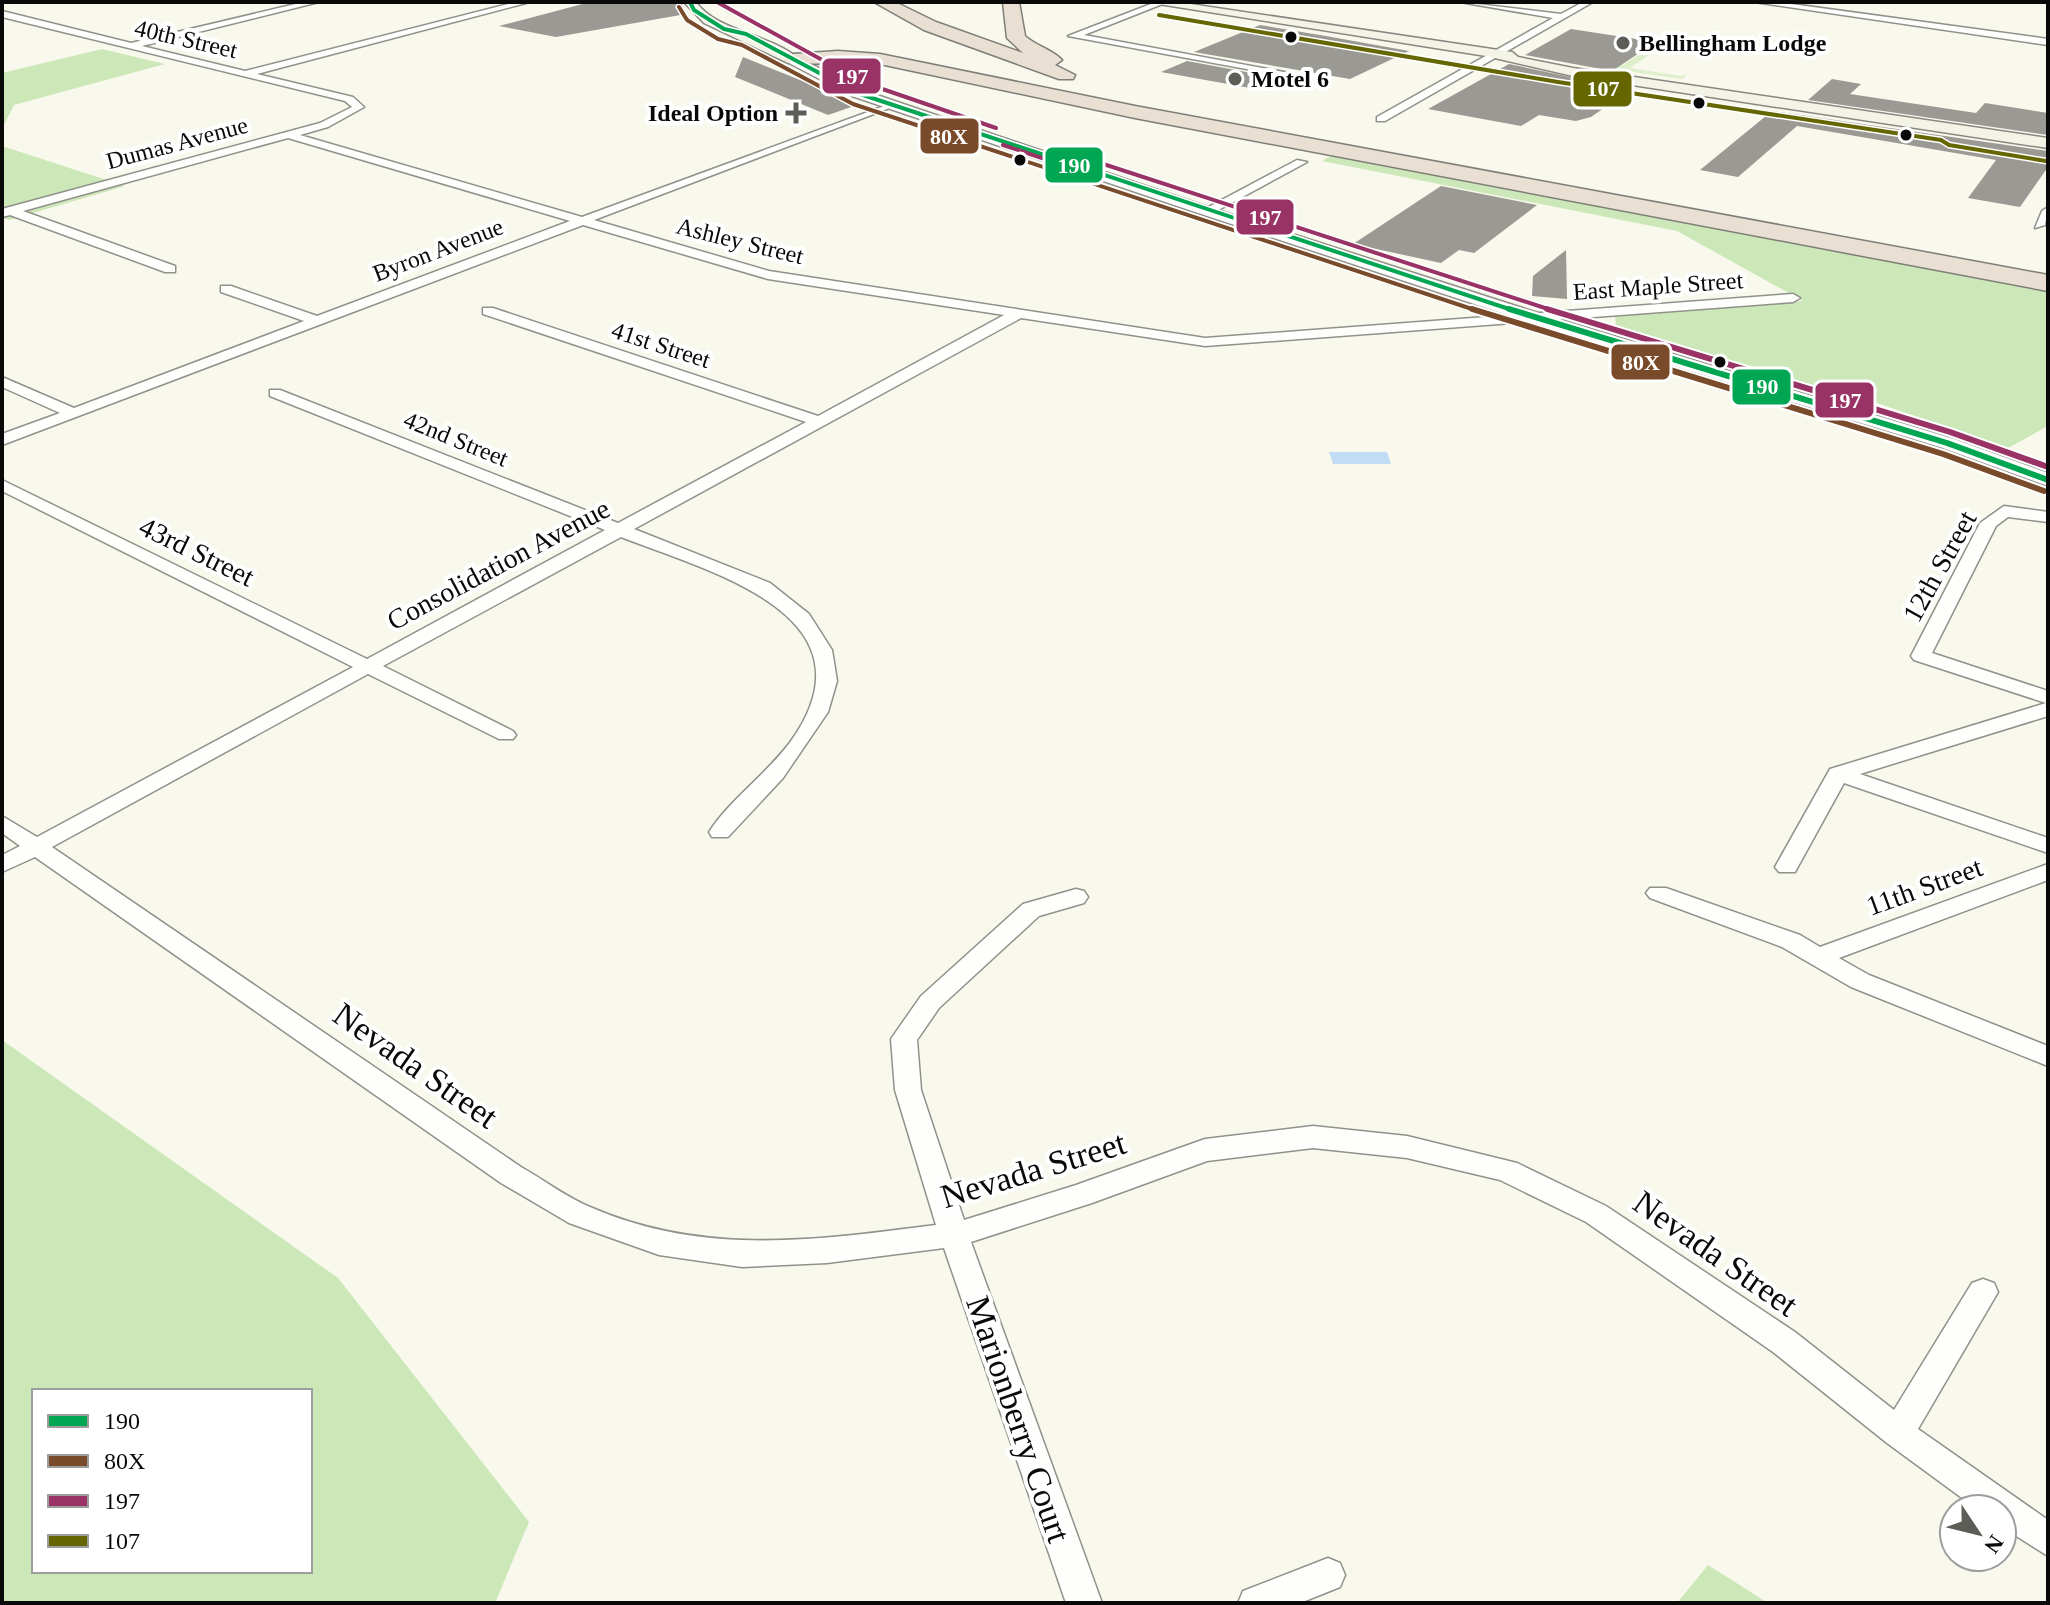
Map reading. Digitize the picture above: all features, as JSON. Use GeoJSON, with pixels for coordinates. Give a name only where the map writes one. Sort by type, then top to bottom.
{"type":"FeatureCollection","features":[{"type":"Feature","properties":{"kind":"highway"},"geometry":{"type":"LineString","coordinates":[[882,2],[930,26],[1047,70],[1125,92],[2048,267]]}},
{"type":"Feature","properties":{"kind":"highway"},"geometry":{"type":"LineString","coordinates":[[1011,2],[1016,38],[1032,52],[1084,71]]}},
{"type":"Feature","properties":{"kind":"highway"},"geometry":{"type":"LineString","coordinates":[[861,9],[882,24],[948,52],[1023,77],[1084,95],[1234,130]]}},
{"type":"Feature","properties":{"kind":"highway"},"geometry":{"type":"LineString","coordinates":[[793,60],[838,56],[880,59],[1234,130],[2048,283]]}},
{"type":"Feature","properties":{"kind":"highway"},"geometry":{"type":"LineString","coordinates":[[1198,104],[1324,132]]}},
{"type":"Feature","properties":{"kind":"main road"},"geometry":{"type":"LineString","coordinates":[[691,2],[706,19],[724,29],[746,34],[793,60]]}},
{"type":"Feature","properties":{"kind":"main road"},"geometry":{"type":"LineString","coordinates":[[1152,2],[2048,143]]}},
{"type":"Feature","properties":{"kind":"main road"},"geometry":{"type":"LineString","coordinates":[[1948,129],[1951,133],[2048,149]]}},
{"type":"Feature","properties":{"kind":"street"},"geometry":{"type":"LineString","coordinates":[[128,46],[315,2]]}},
{"type":"Feature","properties":{"kind":"street"},"geometry":{"type":"LineString","coordinates":[[247,73],[526,2]]}},
{"type":"Feature","properties":{"kind":"street"},"geometry":{"type":"LineString","coordinates":[[1162,2],[1069,38],[1290,74]]}},
{"type":"Feature","properties":{"kind":"street"},"geometry":{"type":"LineString","coordinates":[[1464,2],[1562,17]]}},
{"type":"Feature","properties":{"kind":"street"},"geometry":{"type":"LineString","coordinates":[[1381,119],[1589,2]]}},
{"type":"Feature","properties":{"kind":"street"},"geometry":{"type":"LineString","coordinates":[[1758,2],[2048,42]]}},
{"type":"Feature","properties":{"kind":"street"},"geometry":{"type":"LineString","coordinates":[[262,4],[284,9]]}},
{"type":"Feature","properties":{"kind":"street","name":"40th Street"},"geometry":{"type":"LineString","coordinates":[[2,14],[349,99],[359,107]]}},
{"type":"Feature","properties":{"kind":"street"},"geometry":{"type":"LineString","coordinates":[[793,60],[857,93],[1207,211],[1535,318],[1921,434],[2048,480]]}},
{"type":"Feature","properties":{"kind":"street","name":"Byron Avenue"},"geometry":{"type":"LineString","coordinates":[[2,440],[891,104]]}},
{"type":"Feature","properties":{"kind":"street","name":"Dumas Avenue"},"geometry":{"type":"LineString","coordinates":[[6,212],[289,135],[339,120],[359,107]]}},
{"type":"Feature","properties":{"kind":"street","name":"Ashley Street"},"geometry":{"type":"LineString","coordinates":[[289,135],[768,275],[1205,342],[1239,340]]}},
{"type":"Feature","properties":{"kind":"street"},"geometry":{"type":"LineString","coordinates":[[1207,211],[1301,162]]}},
{"type":"Feature","properties":{"kind":"street"},"geometry":{"type":"LineString","coordinates":[[2039,225],[2048,211]]}},
{"type":"Feature","properties":{"kind":"street"},"geometry":{"type":"LineString","coordinates":[[6,212],[170,269]]}},
{"type":"Feature","properties":{"kind":"street"},"geometry":{"type":"LineString","coordinates":[[226,289],[317,321]]}},
{"type":"Feature","properties":{"kind":"street","name":"East Maple Street"},"geometry":{"type":"LineString","coordinates":[[1239,340],[1793,298]]}},
{"type":"Feature","properties":{"kind":"street","name":"41st Street"},"geometry":{"type":"LineString","coordinates":[[488,311],[820,422]]}},
{"type":"Feature","properties":{"kind":"street","name":"Consolidation Avenue"},"geometry":{"type":"LineString","coordinates":[[2,865],[1021,312]]}},
{"type":"Feature","properties":{"kind":"street"},"geometry":{"type":"LineString","coordinates":[[2,381],[73,413]]}},
{"type":"Feature","properties":{"kind":"street","name":"42nd Street"},"geometry":{"type":"LineString","coordinates":[[275,393],[763,587],[787,602],[805,620],[817,640],[827,687],[813,728],[720,832]]}},
{"type":"Feature","properties":{"kind":"street","name":"43rd Street"},"geometry":{"type":"LineString","coordinates":[[2,485],[506,735]]}},
{"type":"Feature","properties":{"kind":"street","name":"12th Street"},"geometry":{"type":"LineString","coordinates":[[2048,517],[2004,511],[1989,523],[1921,656],[2048,698]]}},
{"type":"Feature","properties":{"kind":"street"},"geometry":{"type":"LineString","coordinates":[[1787,867],[1838,774],[2048,709]]}},
{"type":"Feature","properties":{"kind":"street"},"geometry":{"type":"LineString","coordinates":[[1838,774],[2048,846]]}},
{"type":"Feature","properties":{"kind":"street","name":"Nevada Street"},"geometry":{"type":"LineString","coordinates":[[2,823],[498,1166],[579,1215],[659,1243],[742,1255],[827,1251],[954,1235],[1082,1195],[1205,1150],[1313,1137],[1407,1147],[1507,1171],[1596,1214],[1784,1342],[1898,1433],[2048,1540]]}},
{"type":"Feature","properties":{"kind":"street","name":"11th Street"},"geometry":{"type":"LineString","coordinates":[[1826,960],[1828,953],[2048,872]]}},
{"type":"Feature","properties":{"kind":"street"},"geometry":{"type":"LineString","coordinates":[[1658,893],[1791,941],[1860,981],[2048,1056]]}},
{"type":"Feature","properties":{"kind":"street","name":"Marionberry Court"},"geometry":{"type":"LineString","coordinates":[[1076,897],[1031,910],[930,1002],[904,1039],[908,1090],[954,1235],[1084,1603]]}},
{"type":"Feature","properties":{"kind":"street"},"geometry":{"type":"LineString","coordinates":[[1898,1433],[1983,1292]]}},
{"type":"Feature","properties":{"kind":"street"},"geometry":{"type":"LineString","coordinates":[[1256,1603],[1328,1575]]}},
{"type":"Feature","properties":{"kind":"green space"},"geometry":{"type":"Polygon","coordinates":[[[1671,34],[1679,35],[1630,68],[1681,76],[1688,74],[1682,79],[1604,68],[1609,63],[1623,65],[1671,34]]]}},
{"type":"Feature","properties":{"kind":"green space"},"geometry":{"type":"Polygon","coordinates":[[[102,49],[165,64],[14,105],[2,129],[2,73],[102,49]]]}},
{"type":"Feature","properties":{"kind":"green space"},"geometry":{"type":"Polygon","coordinates":[[[2,146],[125,186],[9,220],[2,218],[2,146]]]}},
{"type":"Feature","properties":{"kind":"green space"},"geometry":{"type":"Polygon","coordinates":[[[1331,156],[2048,291],[2048,426],[2008,448],[1883,405],[1616,328],[1615,316],[1803,301],[1677,231],[1322,161],[1331,156]]]}},
{"type":"Feature","properties":{"kind":"green space"},"geometry":{"type":"Polygon","coordinates":[[[2,1040],[338,1278],[529,1522],[495,1603],[2,1603],[2,1040]]]}},
{"type":"Feature","properties":{"kind":"green space"},"geometry":{"type":"Polygon","coordinates":[[[1708,1565],[1768,1603],[1677,1603],[1708,1565]]]}},
{"type":"Feature","properties":{"kind":"water"},"geometry":{"type":"Polygon","coordinates":[[[1329,452],[1387,452],[1391,464],[1333,464],[1329,452]]]}},
{"type":"Feature","properties":{"kind":"building"},"geometry":{"type":"Polygon","coordinates":[[[590,2],[681,2],[686,14],[556,37],[499,26],[590,2]]]}},
{"type":"Feature","properties":{"kind":"building"},"geometry":{"type":"Polygon","coordinates":[[[1260,25],[1409,51],[1350,79],[1194,52],[1260,25]]]}},
{"type":"Feature","properties":{"kind":"building"},"geometry":{"type":"Polygon","coordinates":[[[1571,29],[1656,42],[1612,71],[1525,55],[1571,29]]]}},
{"type":"Feature","properties":{"kind":"building"},"geometry":{"type":"Polygon","coordinates":[[[743,57],[860,104],[828,115],[735,77],[743,57]]]}},
{"type":"Feature","properties":{"kind":"building","name":"Motel 6"},"geometry":{"type":"Polygon","coordinates":[[[1187,61],[1273,77],[1250,88],[1161,72],[1187,61]]]}},
{"type":"Feature","properties":{"kind":"building"},"geometry":{"type":"Polygon","coordinates":[[[1509,64],[1594,82],[1580,91],[1620,97],[1591,117],[1576,121],[1539,115],[1521,126],[1428,109],[1509,64]]]}},
{"type":"Feature","properties":{"kind":"building"},"geometry":{"type":"Polygon","coordinates":[[[1832,79],[1861,84],[1850,94],[1976,113],[1985,103],[2048,113],[2048,135],[1808,100],[1832,79]]]}},
{"type":"Feature","properties":{"kind":"building"},"geometry":{"type":"Polygon","coordinates":[[[1772,111],[2048,151],[2048,167],[2020,207],[1968,198],[1996,160],[1797,126],[1738,177],[1700,170],[1772,111]]]}},
{"type":"Feature","properties":{"kind":"building"},"geometry":{"type":"Polygon","coordinates":[[[1441,186],[1537,205],[1474,253],[1459,250],[1441,263],[1353,244],[1441,186]]]}},
{"type":"Feature","properties":{"kind":"building"},"geometry":{"type":"Polygon","coordinates":[[[1566,250],[1567,299],[1532,296],[1533,276],[1566,250]]]}},
{"type":"Feature","properties":{"kind":"transit line","name":"190"},"geometry":{"type":"LineString","coordinates":[[690,2],[694,10],[724,29],[746,34],[857,93],[1535,318],[1947,443],[2048,480]]}},
{"type":"Feature","properties":{"kind":"transit line","name":"197"},"geometry":{"type":"LineString","coordinates":[[717,2],[862,82],[996,128]]}},
{"type":"Feature","properties":{"kind":"transit line","name":"80X"},"geometry":{"type":"LineString","coordinates":[[679,7],[687,20],[718,39],[742,45],[853,104],[1531,329],[1943,454],[2044,491]]}},
{"type":"Feature","properties":{"kind":"transit line","name":"107"},"geometry":{"type":"LineString","coordinates":[[1159,15],[1558,82],[1941,140],[1949,145],[2046,161]]}},
{"type":"Feature","properties":{"kind":"transit line","name":"197"},"geometry":{"type":"LineString","coordinates":[[1003,145],[1051,161],[1088,159],[1539,307],[1950,432],[2048,467]]}},
{"type":"Feature","properties":{"kind":"place","name":"Bellingham Lodge"},"geometry":{"type":"Point","coordinates":[1623,43]}},
{"type":"Feature","properties":{"kind":"place","name":"Motel 6"},"geometry":{"type":"Point","coordinates":[1235,79]}},
{"type":"Feature","properties":{"kind":"place","name":"Ideal Option"},"geometry":{"type":"Point","coordinates":[796,113]}}]}
